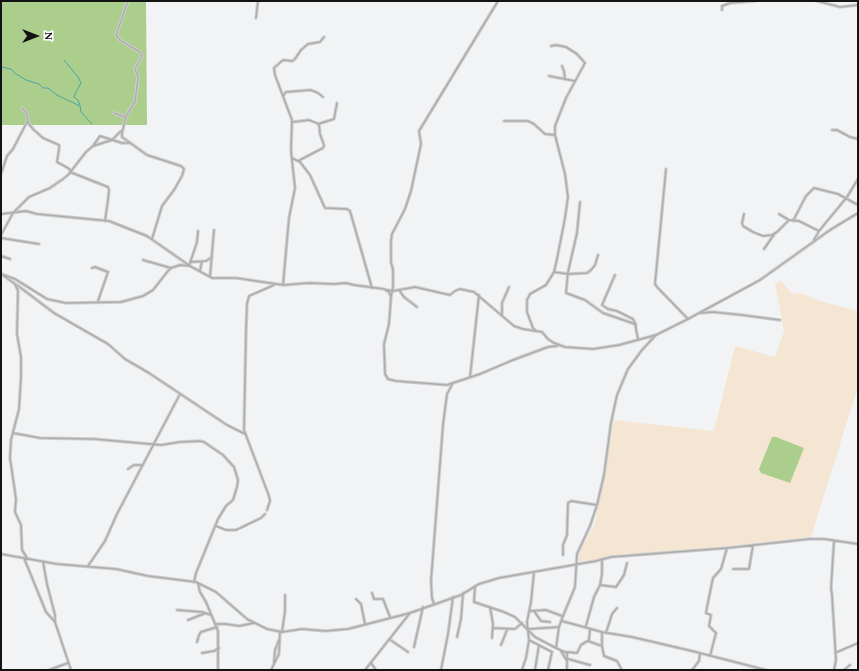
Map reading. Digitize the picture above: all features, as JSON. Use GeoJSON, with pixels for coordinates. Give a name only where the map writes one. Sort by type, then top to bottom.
{"type":"FeatureCollection","features":[{"type":"Feature","properties":{"kind":"street"},"geometry":{"type":"LineString","coordinates":[[128,1],[116,35],[121,41],[140,52],[142,56],[135,69],[138,77],[135,102],[125,117],[122,136],[147,155],[181,166],[184,169],[182,176],[174,190],[162,206],[152,239]]}},
{"type":"Feature","properties":{"kind":"street"},"geometry":{"type":"LineString","coordinates":[[256,18],[258,1]]}},
{"type":"Feature","properties":{"kind":"street"},"geometry":{"type":"LineString","coordinates":[[498,1],[419,131],[421,144],[411,191],[406,209],[392,234],[391,241],[390,257],[393,291],[391,297],[389,324],[384,344],[386,377],[393,380],[444,385],[470,378],[517,358],[548,347],[558,346],[593,349],[614,346],[656,335],[760,280],[830,230],[858,213]]}},
{"type":"Feature","properties":{"kind":"street"},"geometry":{"type":"LineString","coordinates":[[722,10],[722,6],[730,3],[755,1]]}},
{"type":"Feature","properties":{"kind":"street"},"geometry":{"type":"LineString","coordinates":[[817,1],[840,7],[858,5]]}},
{"type":"Feature","properties":{"kind":"street"},"geometry":{"type":"LineString","coordinates":[[283,285],[288,218],[295,188],[292,158],[292,122],[275,74],[274,66],[283,60],[295,59],[301,50],[308,44],[320,42],[324,38]]}},
{"type":"Feature","properties":{"kind":"street"},"geometry":{"type":"LineString","coordinates":[[536,331],[533,328],[527,312],[527,298],[530,294],[545,286],[554,272],[568,197],[565,174],[555,135],[556,123],[559,113],[585,64],[585,61],[578,54],[566,47],[556,45],[551,46]]}},
{"type":"Feature","properties":{"kind":"street"},"geometry":{"type":"LineString","coordinates":[[562,66],[565,79]]}},
{"type":"Feature","properties":{"kind":"street"},"geometry":{"type":"LineString","coordinates":[[549,76],[575,81]]}},
{"type":"Feature","properties":{"kind":"street"},"geometry":{"type":"LineString","coordinates":[[283,96],[286,92],[311,90],[323,97]]}},
{"type":"Feature","properties":{"kind":"street"},"geometry":{"type":"LineString","coordinates":[[292,122],[309,120],[318,124],[334,119],[337,104]]}},
{"type":"Feature","properties":{"kind":"street"},"geometry":{"type":"LineString","coordinates":[[1,174],[7,156],[13,150],[27,122],[27,114],[22,108]]}},
{"type":"Feature","properties":{"kind":"street"},"geometry":{"type":"LineString","coordinates":[[114,112],[125,117]]}},
{"type":"Feature","properties":{"kind":"street"},"geometry":{"type":"LineString","coordinates":[[504,121],[528,121],[534,124],[545,134],[555,135]]}},
{"type":"Feature","properties":{"kind":"street"},"geometry":{"type":"LineString","coordinates":[[27,122],[41,136],[58,144],[59,149],[56,162],[68,168],[70,172],[108,186],[108,200],[104,221]]}},
{"type":"Feature","properties":{"kind":"street"},"geometry":{"type":"LineString","coordinates":[[298,161],[324,146],[318,124]]}},
{"type":"Feature","properties":{"kind":"street"},"geometry":{"type":"LineString","coordinates":[[93,146],[112,140],[122,130]]}},
{"type":"Feature","properties":{"kind":"street"},"geometry":{"type":"LineString","coordinates":[[832,130],[836,130],[858,139]]}},
{"type":"Feature","properties":{"kind":"street"},"geometry":{"type":"LineString","coordinates":[[39,244],[1,236],[13,213],[29,197],[55,184],[70,172],[100,136],[122,143],[131,143]]}},
{"type":"Feature","properties":{"kind":"street"},"geometry":{"type":"LineString","coordinates":[[292,158],[298,161],[312,178],[325,207],[348,209],[350,211],[372,288]]}},
{"type":"Feature","properties":{"kind":"street"},"geometry":{"type":"LineString","coordinates":[[666,169],[656,284],[688,319]]}},
{"type":"Feature","properties":{"kind":"street"},"geometry":{"type":"LineString","coordinates":[[813,242],[819,231],[846,197],[858,179]]}},
{"type":"Feature","properties":{"kind":"street"},"geometry":{"type":"LineString","coordinates":[[793,220],[806,196],[814,188],[846,197],[858,204]]}},
{"type":"Feature","properties":{"kind":"street"},"geometry":{"type":"LineString","coordinates":[[580,202],[577,233],[568,274],[566,294],[585,300],[603,312],[636,325]]}},
{"type":"Feature","properties":{"kind":"street"},"geometry":{"type":"LineString","coordinates":[[1,215],[26,211],[104,221],[139,232],[152,239],[190,266],[210,277],[236,278],[276,285],[346,283],[393,291],[407,287],[418,287],[451,294],[460,290],[474,292],[502,316],[520,328],[542,332],[548,339],[558,346]]}},
{"type":"Feature","properties":{"kind":"street"},"geometry":{"type":"LineString","coordinates":[[744,214],[742,223],[744,227],[763,236],[775,233]]}},
{"type":"Feature","properties":{"kind":"street"},"geometry":{"type":"LineString","coordinates":[[779,214],[789,220],[799,222],[819,231]]}},
{"type":"Feature","properties":{"kind":"street"},"geometry":{"type":"LineString","coordinates":[[764,249],[775,233],[789,220]]}},
{"type":"Feature","properties":{"kind":"street"},"geometry":{"type":"LineString","coordinates":[[210,277],[214,230]]}},
{"type":"Feature","properties":{"kind":"street"},"geometry":{"type":"LineString","coordinates":[[190,266],[198,231]]}},
{"type":"Feature","properties":{"kind":"street"},"geometry":{"type":"LineString","coordinates":[[554,272],[568,274],[590,272],[596,263],[598,255]]}},
{"type":"Feature","properties":{"kind":"street"},"geometry":{"type":"LineString","coordinates":[[1,256],[10,259]]}},
{"type":"Feature","properties":{"kind":"street"},"geometry":{"type":"LineString","coordinates":[[190,262],[208,260],[212,257]]}},
{"type":"Feature","properties":{"kind":"street"},"geometry":{"type":"LineString","coordinates":[[143,260],[172,268]]}},
{"type":"Feature","properties":{"kind":"street"},"geometry":{"type":"LineString","coordinates":[[200,272],[202,261]]}},
{"type":"Feature","properties":{"kind":"street"},"geometry":{"type":"LineString","coordinates":[[2,274],[15,279],[51,301],[66,303],[98,301],[121,302],[143,296],[153,290],[172,268],[180,265],[190,266]]}},
{"type":"Feature","properties":{"kind":"street"},"geometry":{"type":"LineString","coordinates":[[92,268],[95,267],[108,272],[98,301]]}},
{"type":"Feature","properties":{"kind":"street"},"geometry":{"type":"LineString","coordinates":[[2,274],[54,313],[108,344],[125,360],[149,373],[234,430],[245,434]]}},
{"type":"Feature","properties":{"kind":"street"},"geometry":{"type":"LineString","coordinates":[[615,275],[602,305],[608,309],[633,318],[636,325],[638,339]]}},
{"type":"Feature","properties":{"kind":"street"},"geometry":{"type":"LineString","coordinates":[[15,284],[18,291],[18,337],[22,366],[19,409],[10,444],[10,458],[16,499],[15,512],[22,525],[23,553],[28,559]]}},
{"type":"Feature","properties":{"kind":"street"},"geometry":{"type":"LineString","coordinates":[[267,510],[270,499],[245,434],[247,304],[249,296],[252,294],[276,285]]}},
{"type":"Feature","properties":{"kind":"street"},"geometry":{"type":"LineString","coordinates":[[502,316],[502,304],[509,287]]}},
{"type":"Feature","properties":{"kind":"street"},"geometry":{"type":"LineString","coordinates":[[386,290],[390,293],[391,297]]}},
{"type":"Feature","properties":{"kind":"street"},"geometry":{"type":"LineString","coordinates":[[399,290],[404,297],[417,307]]}},
{"type":"Feature","properties":{"kind":"street"},"geometry":{"type":"LineString","coordinates":[[470,378],[479,295]]}},
{"type":"Feature","properties":{"kind":"street"},"geometry":{"type":"LineString","coordinates":[[699,313],[719,313],[780,320]]}},
{"type":"Feature","properties":{"kind":"street"},"geometry":{"type":"LineString","coordinates":[[556,648],[559,627],[575,587],[578,550],[590,526],[597,505],[604,475],[611,423],[622,380],[638,354],[656,335]]}},
{"type":"Feature","properties":{"kind":"street"},"geometry":{"type":"LineString","coordinates":[[434,604],[432,598],[431,581],[443,425],[447,394],[453,383]]}},
{"type":"Feature","properties":{"kind":"street"},"geometry":{"type":"LineString","coordinates":[[88,566],[105,541],[117,514],[180,394]]}},
{"type":"Feature","properties":{"kind":"street"},"geometry":{"type":"LineString","coordinates":[[13,433],[40,438],[79,438],[155,444],[163,446],[180,442],[203,441],[223,455],[234,465],[238,480],[236,491],[233,500],[223,510],[196,573],[194,582]]}},
{"type":"Feature","properties":{"kind":"street"},"geometry":{"type":"LineString","coordinates":[[128,469],[134,465],[143,465]]}},
{"type":"Feature","properties":{"kind":"street"},"geometry":{"type":"LineString","coordinates":[[563,555],[563,545],[567,535],[568,503],[571,500],[597,505]]}},
{"type":"Feature","properties":{"kind":"street"},"geometry":{"type":"LineString","coordinates":[[216,526],[226,530],[236,530],[261,518],[265,514]]}},
{"type":"Feature","properties":{"kind":"street"},"geometry":{"type":"LineString","coordinates":[[1,554],[43,562],[116,569],[148,576],[198,583],[216,592],[247,619],[267,629],[281,632],[302,629],[318,631],[343,630],[410,613],[464,593],[475,586],[499,578],[602,559],[809,539],[858,544]]}},
{"type":"Feature","properties":{"kind":"street"},"geometry":{"type":"LineString","coordinates":[[834,541],[831,590],[836,660],[834,670]]}},
{"type":"Feature","properties":{"kind":"street"},"geometry":{"type":"LineString","coordinates":[[733,569],[749,569],[752,545]]}},
{"type":"Feature","properties":{"kind":"street"},"geometry":{"type":"LineString","coordinates":[[710,656],[716,633],[709,626],[711,615],[706,612],[713,578],[721,569],[727,548]]}},
{"type":"Feature","properties":{"kind":"street"},"geometry":{"type":"LineString","coordinates":[[24,558],[46,612],[55,622]]}},
{"type":"Feature","properties":{"kind":"street"},"geometry":{"type":"LineString","coordinates":[[586,627],[594,597],[600,585],[602,559]]}},
{"type":"Feature","properties":{"kind":"street"},"geometry":{"type":"LineString","coordinates":[[43,562],[55,615],[55,622],[71,670]]}},
{"type":"Feature","properties":{"kind":"street"},"geometry":{"type":"LineString","coordinates":[[600,585],[616,587],[624,576],[627,563]]}},
{"type":"Feature","properties":{"kind":"street"},"geometry":{"type":"LineString","coordinates":[[522,670],[529,640],[527,624],[534,572]]}},
{"type":"Feature","properties":{"kind":"street"},"geometry":{"type":"LineString","coordinates":[[198,583],[200,592],[217,627],[219,648],[218,670]]}},
{"type":"Feature","properties":{"kind":"street"},"geometry":{"type":"LineString","coordinates":[[475,586],[474,602],[516,617],[538,639],[561,651],[577,653],[581,645],[590,638],[590,629]]}},
{"type":"Feature","properties":{"kind":"street"},"geometry":{"type":"LineString","coordinates":[[372,593],[374,599],[383,599],[390,617]]}},
{"type":"Feature","properties":{"kind":"street"},"geometry":{"type":"LineString","coordinates":[[457,637],[464,593]]}},
{"type":"Feature","properties":{"kind":"street"},"geometry":{"type":"LineString","coordinates":[[274,664],[275,650],[281,632],[285,611],[285,595]]}},
{"type":"Feature","properties":{"kind":"street"},"geometry":{"type":"LineString","coordinates":[[441,670],[453,597]]}},
{"type":"Feature","properties":{"kind":"street"},"geometry":{"type":"LineString","coordinates":[[356,600],[361,604],[365,624]]}},
{"type":"Feature","properties":{"kind":"street"},"geometry":{"type":"LineString","coordinates":[[414,646],[423,607]]}},
{"type":"Feature","properties":{"kind":"street"},"geometry":{"type":"LineString","coordinates":[[490,607],[492,638]]}},
{"type":"Feature","properties":{"kind":"street"},"geometry":{"type":"LineString","coordinates":[[530,608],[541,621],[550,622]]}},
{"type":"Feature","properties":{"kind":"street"},"geometry":{"type":"LineString","coordinates":[[606,633],[612,614],[617,608]]}},
{"type":"Feature","properties":{"kind":"street"},"geometry":{"type":"LineString","coordinates":[[177,610],[200,611],[211,615]]}},
{"type":"Feature","properties":{"kind":"street"},"geometry":{"type":"LineString","coordinates":[[529,611],[546,610],[563,616]]}},
{"type":"Feature","properties":{"kind":"street"},"geometry":{"type":"LineString","coordinates":[[188,620],[206,613]]}},
{"type":"Feature","properties":{"kind":"street"},"geometry":{"type":"LineString","coordinates":[[365,670],[410,613]]}},
{"type":"Feature","properties":{"kind":"street"},"geometry":{"type":"LineString","coordinates":[[561,621],[606,633],[632,637],[766,670]]}},
{"type":"Feature","properties":{"kind":"street"},"geometry":{"type":"LineString","coordinates":[[215,624],[239,626],[254,623]]}},
{"type":"Feature","properties":{"kind":"street"},"geometry":{"type":"LineString","coordinates":[[492,628],[507,630],[516,629],[522,623]]}},
{"type":"Feature","properties":{"kind":"street"},"geometry":{"type":"LineString","coordinates":[[197,642],[201,632],[217,627]]}},
{"type":"Feature","properties":{"kind":"street"},"geometry":{"type":"LineString","coordinates":[[529,631],[559,627]]}},
{"type":"Feature","properties":{"kind":"street"},"geometry":{"type":"LineString","coordinates":[[500,645],[507,630]]}},
{"type":"Feature","properties":{"kind":"street"},"geometry":{"type":"LineString","coordinates":[[602,632],[604,656],[617,661],[622,670]]}},
{"type":"Feature","properties":{"kind":"street"},"geometry":{"type":"LineString","coordinates":[[271,670],[279,654],[279,638]]}},
{"type":"Feature","properties":{"kind":"street"},"geometry":{"type":"LineString","coordinates":[[390,639],[396,645],[408,652]]}},
{"type":"Feature","properties":{"kind":"street"},"geometry":{"type":"LineString","coordinates":[[529,640],[546,648],[552,653],[548,670]]}},
{"type":"Feature","properties":{"kind":"street"},"geometry":{"type":"LineString","coordinates":[[588,641],[602,646]]}},
{"type":"Feature","properties":{"kind":"street"},"geometry":{"type":"LineString","coordinates":[[835,653],[858,643]]}},
{"type":"Feature","properties":{"kind":"street"},"geometry":{"type":"LineString","coordinates":[[535,670],[539,646]]}},
{"type":"Feature","properties":{"kind":"street"},"geometry":{"type":"LineString","coordinates":[[202,653],[214,651],[219,648]]}},
{"type":"Feature","properties":{"kind":"street"},"geometry":{"type":"LineString","coordinates":[[561,651],[567,663]]}},
{"type":"Feature","properties":{"kind":"street"},"geometry":{"type":"LineString","coordinates":[[566,652],[568,659],[567,670]]}},
{"type":"Feature","properties":{"kind":"street"},"geometry":{"type":"LineString","coordinates":[[692,670],[699,661],[700,653]]}},
{"type":"Feature","properties":{"kind":"street"},"geometry":{"type":"LineString","coordinates":[[568,659],[590,665]]}},
{"type":"Feature","properties":{"kind":"street"},"geometry":{"type":"LineString","coordinates":[[49,670],[68,663]]}},
{"type":"Feature","properties":{"kind":"street"},"geometry":{"type":"LineString","coordinates":[[371,663],[376,670]]}},
{"type":"Feature","properties":{"kind":"street"},"geometry":{"type":"LineString","coordinates":[[840,670],[850,665]]}},
{"type":"Feature","properties":{"kind":"shaded area"},"geometry":{"type":"Polygon","coordinates":[[[781,281],[793,294],[800,293],[820,301],[858,311],[858,387],[811,537],[579,562],[579,553],[595,523],[614,420],[714,431],[735,346],[775,357],[784,331],[775,283],[781,281]]]}},
{"type":"Feature","properties":{"kind":"green space"},"geometry":{"type":"Polygon","coordinates":[[[1,1],[146,1],[147,125],[1,125],[1,1]]]}},
{"type":"Feature","properties":{"kind":"green space"},"geometry":{"type":"Polygon","coordinates":[[[772,437],[776,437],[804,448],[790,483],[761,473],[759,469],[772,437]]]}},
{"type":"Feature","properties":{"kind":"waterway"},"geometry":{"type":"LineString","coordinates":[[64,60],[81,83],[74,97],[78,100],[80,105]]}},
{"type":"Feature","properties":{"kind":"waterway"},"geometry":{"type":"LineString","coordinates":[[1,67],[11,69],[26,80],[39,84],[43,88],[48,88],[57,95],[80,106],[81,112],[92,124]]}}]}
